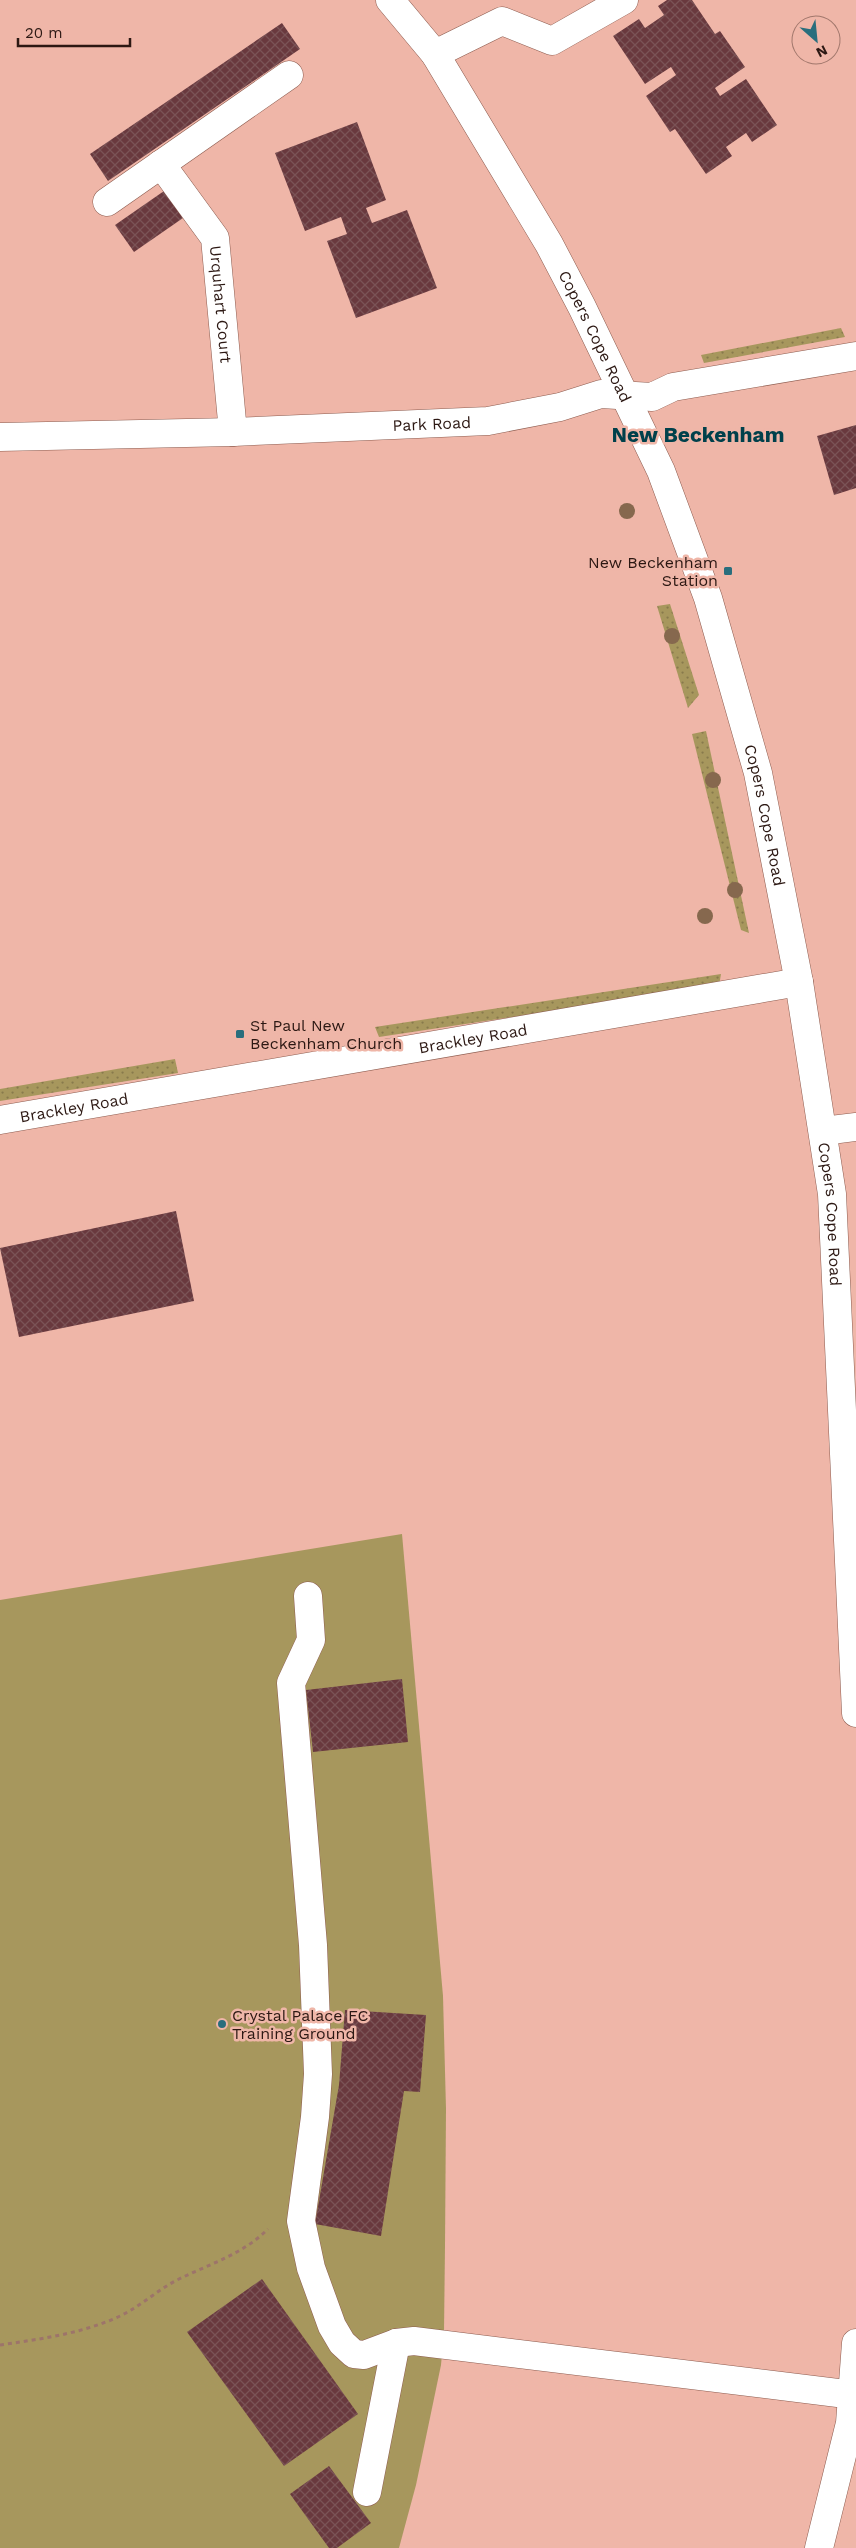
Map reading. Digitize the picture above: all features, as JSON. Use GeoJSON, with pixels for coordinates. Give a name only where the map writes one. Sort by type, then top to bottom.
{"type":"FeatureCollection","features":[{"type":"Feature","properties":{"kind":"street","name":"Copers Cope Road"},"geometry":{"type":"LineString","coordinates":[[390,0],[435,54],[548,244],[626,396],[661,471],[711,608],[758,774],[799,982],[832,1194],[853,1591],[856,1713]]}},
{"type":"Feature","properties":{"kind":"street"},"geometry":{"type":"LineString","coordinates":[[435,54],[502,21],[552,42],[624,0]]}},
{"type":"Feature","properties":{"kind":"street"},"geometry":{"type":"LineString","coordinates":[[107,202],[289,75]]}},
{"type":"Feature","properties":{"kind":"street","name":"Urquhart Court"},"geometry":{"type":"LineString","coordinates":[[161,164],[215,238],[233,432]]}},
{"type":"Feature","properties":{"kind":"street","name":"Park Road"},"geometry":{"type":"LineString","coordinates":[[0,436],[233,432],[488,421],[560,407],[601,394],[652,397],[673,387],[856,356]]}},
{"type":"Feature","properties":{"kind":"street","name":"Brackley Road"},"geometry":{"type":"LineString","coordinates":[[0,1120],[799,982]]}},
{"type":"Feature","properties":{"kind":"street"},"geometry":{"type":"LineString","coordinates":[[823,1131],[856,1127]]}},
{"type":"Feature","properties":{"kind":"street"},"geometry":{"type":"LineString","coordinates":[[308,1596],[311,1640],[291,1683],[312,1936],[318,2074],[315,2117],[301,2220],[311,2268],[332,2326],[342,2343],[354,2354],[369,2354],[396,2344],[414,2341],[854,2395]]}},
{"type":"Feature","properties":{"kind":"street"},"geometry":{"type":"LineString","coordinates":[[819,2548],[850,2423],[854,2395],[856,2343]]}},
{"type":"Feature","properties":{"kind":"street"},"geometry":{"type":"LineString","coordinates":[[367,2492],[396,2344]]}},
{"type":"Feature","properties":{"kind":"path"},"geometry":{"type":"LineString","coordinates":[[0,2345],[77,2331],[111,2320],[141,2305],[165,2287],[236,2253],[252,2242],[266,2231],[304,2190]]}},
{"type":"Feature","properties":{"kind":"shaded area"},"geometry":{"type":"Polygon","coordinates":[[[841,328],[845,337],[704,363],[701,355],[841,328]]]}},
{"type":"Feature","properties":{"kind":"shaded area"},"geometry":{"type":"Polygon","coordinates":[[[670,604],[699,695],[688,708],[657,606],[670,604]]]}},
{"type":"Feature","properties":{"kind":"shaded area"},"geometry":{"type":"Polygon","coordinates":[[[706,731],[749,933],[741,930],[692,734],[706,731]]]}},
{"type":"Feature","properties":{"kind":"shaded area"},"geometry":{"type":"Polygon","coordinates":[[[721,974],[719,986],[379,1037],[375,1027],[721,974]]]}},
{"type":"Feature","properties":{"kind":"shaded area"},"geometry":{"type":"Polygon","coordinates":[[[175,1059],[178,1073],[0,1101],[0,1089],[175,1059]]]}},
{"type":"Feature","properties":{"kind":"shaded area","name":"Crystal Palace FC Training Ground"},"geometry":{"type":"Polygon","coordinates":[[[402,1534],[443,1996],[446,2109],[444,2332],[441,2365],[416,2485],[399,2548],[0,2548],[0,1600],[402,1534]]]}},
{"type":"Feature","properties":{"kind":"building"},"geometry":{"type":"Polygon","coordinates":[[[667,0],[692,0],[715,34],[720,31],[745,67],[715,88],[720,96],[746,79],[777,125],[752,142],[746,133],[726,147],[732,156],[706,174],[675,129],[670,132],[646,96],[676,75],[671,67],[645,84],[613,36],[639,19],[645,28],[664,15],[658,6],[667,0]]]}},
{"type":"Feature","properties":{"kind":"building"},"geometry":{"type":"Polygon","coordinates":[[[282,23],[300,49],[108,181],[90,154],[282,23]]]}},
{"type":"Feature","properties":{"kind":"building"},"geometry":{"type":"Polygon","coordinates":[[[357,122],[386,200],[366,208],[372,223],[407,210],[437,288],[356,318],[327,241],[347,234],[341,217],[305,231],[275,153],[357,122]]]}},
{"type":"Feature","properties":{"kind":"building"},"geometry":{"type":"Polygon","coordinates":[[[164,191],[183,218],[134,252],[115,225],[164,191]]]}},
{"type":"Feature","properties":{"kind":"building"},"geometry":{"type":"Polygon","coordinates":[[[856,425],[856,488],[834,495],[817,436],[856,425]]]}},
{"type":"Feature","properties":{"kind":"building"},"geometry":{"type":"Polygon","coordinates":[[[176,1211],[194,1301],[19,1337],[0,1248],[176,1211]]]}},
{"type":"Feature","properties":{"kind":"building"},"geometry":{"type":"Polygon","coordinates":[[[402,1679],[408,1742],[313,1752],[306,1690],[402,1679]]]}},
{"type":"Feature","properties":{"kind":"building"},"geometry":{"type":"Polygon","coordinates":[[[345,2010],[426,2015],[420,2092],[404,2091],[381,2236],[315,2224],[339,2085],[345,2010]]]}},
{"type":"Feature","properties":{"kind":"building"},"geometry":{"type":"Polygon","coordinates":[[[262,2279],[358,2414],[284,2466],[187,2332],[262,2279]]]}},
{"type":"Feature","properties":{"kind":"building"},"geometry":{"type":"Polygon","coordinates":[[[329,2466],[371,2523],[337,2548],[329,2548],[290,2494],[329,2466]]]}},
{"type":"Feature","properties":{"kind":"place","name":"New Beckenham Station"},"geometry":{"type":"Point","coordinates":[728,571]}},
{"type":"Feature","properties":{"kind":"place","name":"St Paul New Beckenham Church"},"geometry":{"type":"Point","coordinates":[240,1034]}},
{"type":"Feature","properties":{"kind":"place","name":"Crystal Palace FC Training Ground"},"geometry":{"type":"Point","coordinates":[222,2024]}},
{"type":"Feature","properties":{"kind":"district","name":"New Beckenham"},"geometry":{"type":"Point","coordinates":[698,434]}}]}
